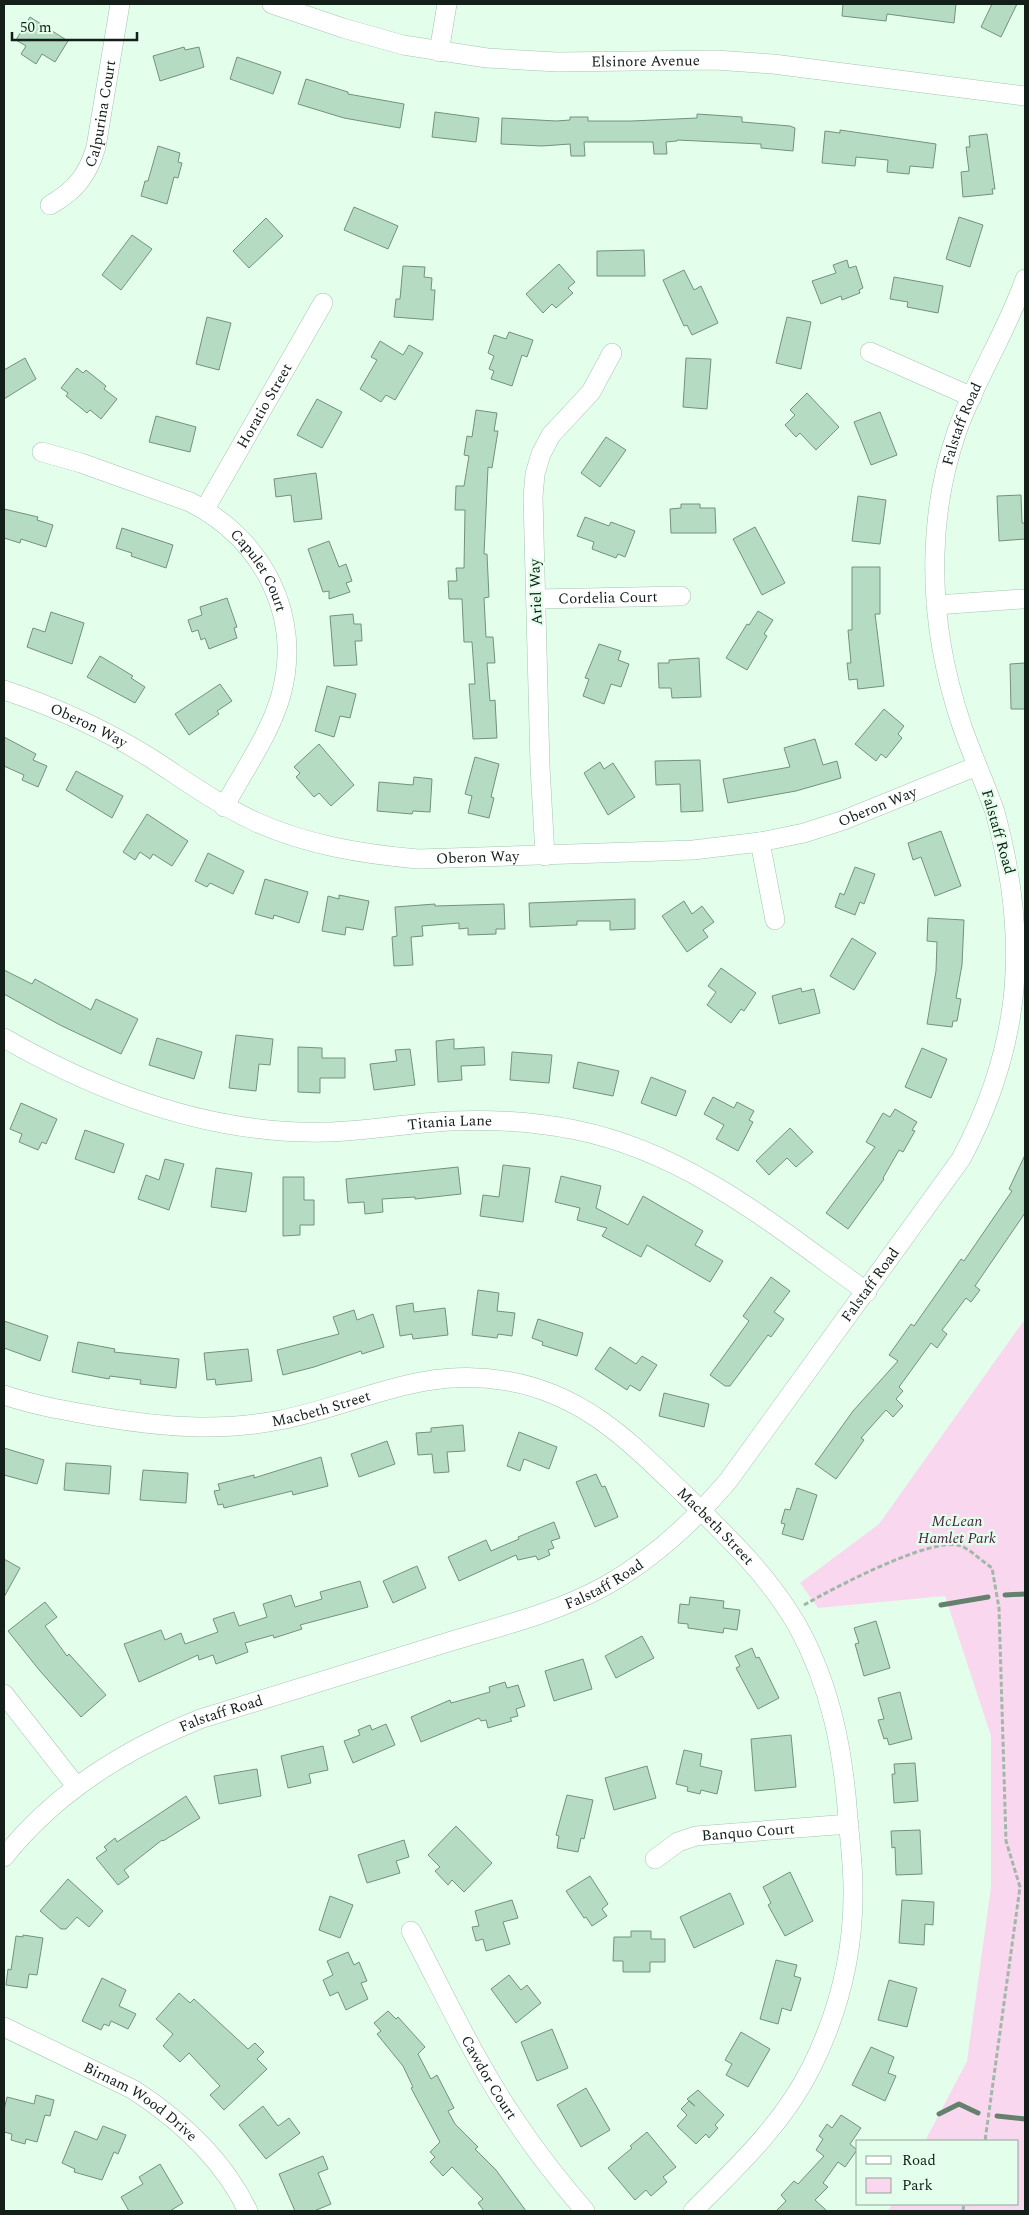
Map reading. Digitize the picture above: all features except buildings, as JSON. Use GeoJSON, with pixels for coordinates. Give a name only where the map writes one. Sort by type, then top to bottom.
{"type":"FeatureCollection","features":[{"type":"Feature","properties":{"kind":"street","name":"Calpurina Court"},"geometry":{"type":"LineString","coordinates":[[50,205],[66,196],[80,183],[91,166],[96,148],[120,4]]}},
{"type":"Feature","properties":{"kind":"street","name":"Elsinore Avenue"},"geometry":{"type":"LineString","coordinates":[[272,4],[343,28],[439,52],[487,58],[557,62],[715,60],[773,64],[1025,96]]}},
{"type":"Feature","properties":{"kind":"street"},"geometry":{"type":"LineString","coordinates":[[439,52],[447,4]]}},
{"type":"Feature","properties":{"kind":"street","name":"Falstaff Road"},"geometry":{"type":"LineString","coordinates":[[4,1857],[44,1813],[76,1786],[120,1756],[158,1736],[200,1719],[568,1604],[604,1586],[641,1563],[673,1538],[702,1511],[756,1445],[961,1159],[981,1122],[997,1082],[1009,1038],[1018,974],[1018,934],[1015,892],[1007,851],[950,688],[941,644],[936,605],[935,553],[938,512],[946,468],[955,439],[1025,279]]}},
{"type":"Feature","properties":{"kind":"street","name":"Horatio Street"},"geometry":{"type":"LineString","coordinates":[[205,509],[323,303]]}},
{"type":"Feature","properties":{"kind":"street"},"geometry":{"type":"LineString","coordinates":[[870,352],[972,397]]}},
{"type":"Feature","properties":{"kind":"street","name":"Ariel Way"},"geometry":{"type":"LineString","coordinates":[[545,856],[540,766],[533,497],[535,474],[541,454],[551,435],[563,419],[591,392],[612,353]]}},
{"type":"Feature","properties":{"kind":"street","name":"Capulet Court"},"geometry":{"type":"LineString","coordinates":[[42,452],[100,469],[205,509],[236,532],[252,550],[267,572],[277,594],[284,618],[287,648],[284,680],[273,717],[224,806]]}},
{"type":"Feature","properties":{"kind":"street","name":"Cordelia Court"},"geometry":{"type":"LineString","coordinates":[[536,599],[680,596]]}},
{"type":"Feature","properties":{"kind":"street"},"geometry":{"type":"LineString","coordinates":[[936,605],[1022,599]]}},
{"type":"Feature","properties":{"kind":"street","name":"Oberon Way"},"geometry":{"type":"LineString","coordinates":[[4,690],[105,732],[151,758],[224,806],[257,823],[297,838],[338,849],[377,856],[418,859],[545,856],[693,850],[760,842],[844,820],[977,766]]}},
{"type":"Feature","properties":{"kind":"street"},"geometry":{"type":"LineString","coordinates":[[760,842],[775,920]]}},
{"type":"Feature","properties":{"kind":"street","name":"Titania Lane"},"geometry":{"type":"LineString","coordinates":[[4,1038],[87,1082],[130,1099],[176,1113],[222,1123],[270,1130],[323,1132],[374,1130],[450,1121],[494,1120],[537,1123],[619,1141],[655,1154],[694,1172],[730,1194],[867,1292]]}},
{"type":"Feature","properties":{"kind":"street","name":"Macbeth Street"},"geometry":{"type":"LineString","coordinates":[[4,1395],[25,1402],[154,1426],[203,1428],[280,1420],[408,1383],[425,1380],[475,1377],[508,1381],[554,1394],[597,1416],[622,1434],[702,1511],[762,1574],[790,1615],[815,1661],[828,1696],[841,1751],[853,1887],[852,1928],[846,1968],[825,2037],[810,2071],[790,2104],[752,2153],[693,2211]]}},
{"type":"Feature","properties":{"kind":"street"},"geometry":{"type":"LineString","coordinates":[[4,1694],[76,1786]]}},
{"type":"Feature","properties":{"kind":"street","name":"Banquo Court"},"geometry":{"type":"LineString","coordinates":[[655,1859],[678,1842],[696,1836],[848,1824]]}},
{"type":"Feature","properties":{"kind":"street","name":"Cawdor Court"},"geometry":{"type":"LineString","coordinates":[[411,1931],[493,2084],[519,2126],[553,2173],[585,2211]]}},
{"type":"Feature","properties":{"kind":"street","name":"Birnam Wood Drive"},"geometry":{"type":"LineString","coordinates":[[4,2027],[134,2090],[150,2101],[180,2124],[206,2150],[227,2176],[248,2211]]}},
{"type":"Feature","properties":{"kind":"path"},"geometry":{"type":"LineString","coordinates":[[790,1615],[824,1593],[866,1573],[902,1557],[944,1545],[960,1545],[992,1568],[998,1608],[1006,1841],[1020,1887],[985,2140]]}},
{"type":"Feature","properties":{"kind":"green space","name":"McLean Hamlet Park"},"geometry":{"type":"Polygon","coordinates":[[[1025,1319],[1025,2211],[888,2211],[891,2205],[1019,2205],[1019,2140],[926,2140],[967,2061],[991,1887],[991,1736],[945,1596],[818,1608],[800,1583],[879,1524],[1025,1319]]]}},
{"type":"Feature","properties":{"kind":"waterway"},"geometry":{"type":"LineString","coordinates":[[1005,1595],[1025,1594]]}},
{"type":"Feature","properties":{"kind":"waterway"},"geometry":{"type":"LineString","coordinates":[[941,1605],[988,1597]]}},
{"type":"Feature","properties":{"kind":"waterway"},"geometry":{"type":"LineString","coordinates":[[939,2114],[959,2104],[978,2113]]}},
{"type":"Feature","properties":{"kind":"waterway"},"geometry":{"type":"LineString","coordinates":[[997,2116],[1025,2119]]}}]}
